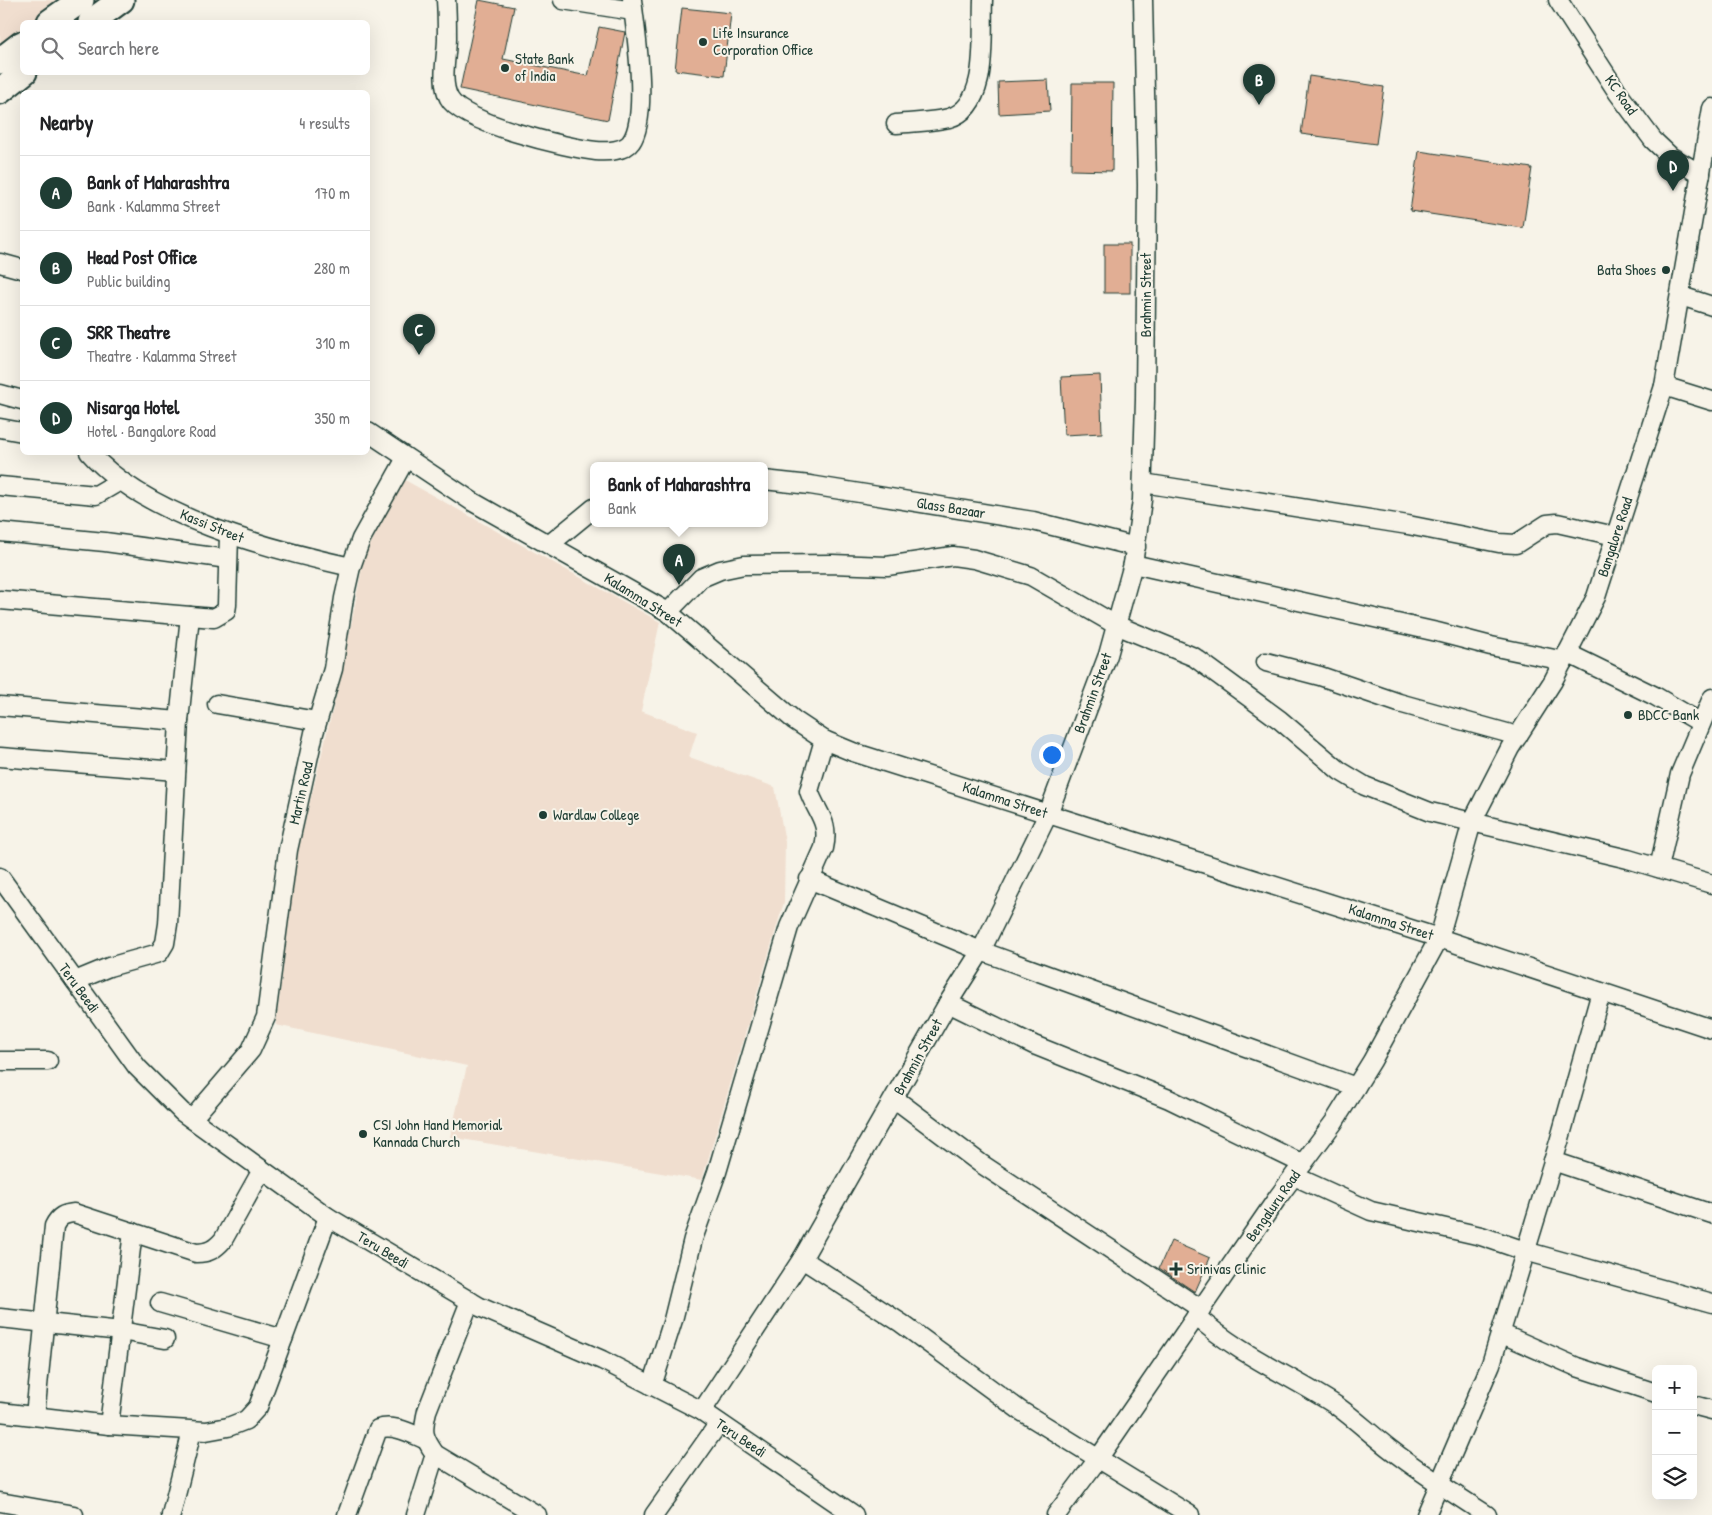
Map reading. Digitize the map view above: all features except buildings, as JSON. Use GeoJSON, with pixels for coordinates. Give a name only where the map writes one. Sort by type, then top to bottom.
{"type":"FeatureCollection","features":[{"type":"Feature","properties":{"kind":"highway"},"geometry":{"type":"LineString","coordinates":[[53,20],[81,0]]}},
{"type":"Feature","properties":{"kind":"highway"},"geometry":{"type":"LineString","coordinates":[[94,20],[121,0]]}},
{"type":"Feature","properties":{"kind":"highway"},"geometry":{"type":"LineString","coordinates":[[0,61],[20,46]]}},
{"type":"Feature","properties":{"kind":"highway"},"geometry":{"type":"LineString","coordinates":[[0,91],[20,75]]}},
{"type":"Feature","properties":{"kind":"street"},"geometry":{"type":"LineString","coordinates":[[446,0],[445,84],[449,100],[467,113],[502,130],[596,151],[613,151],[630,144],[639,128],[639,57],[633,5],[564,0]]}},
{"type":"Feature","properties":{"kind":"street"},"geometry":{"type":"LineString","coordinates":[[896,124],[951,118],[966,107],[975,92],[981,75],[983,0]]}},
{"type":"Feature","properties":{"kind":"street","name":"Brahmin Street"},"geometry":{"type":"LineString","coordinates":[[702,1411],[802,1260],[948,1003],[981,951],[1048,814],[1102,672],[1135,555],[1143,483],[1147,195],[1143,0]]}},
{"type":"Feature","properties":{"kind":"street","name":"KC Road"},"geometry":{"type":"LineString","coordinates":[[1558,0],[1618,92],[1653,140],[1671,157],[1701,174]]}},
{"type":"Feature","properties":{"kind":"street","name":"Bangalore Road"},"geometry":{"type":"LineString","coordinates":[[1439,938],[1472,822],[1489,786],[1565,657],[1596,597],[1664,386],[1681,296],[1704,202],[1701,174],[1712,108]]}},
{"type":"Feature","properties":{"kind":"street"},"geometry":{"type":"LineString","coordinates":[[0,263],[20,268]]}},
{"type":"Feature","properties":{"kind":"street"},"geometry":{"type":"LineString","coordinates":[[1681,296],[1712,306]]}},
{"type":"Feature","properties":{"kind":"street"},"geometry":{"type":"LineString","coordinates":[[1664,386],[1712,400]]}},
{"type":"Feature","properties":{"kind":"street"},"geometry":{"type":"LineString","coordinates":[[0,394],[20,399]]}},
{"type":"Feature","properties":{"kind":"street"},"geometry":{"type":"LineString","coordinates":[[0,428],[20,432]]}},
{"type":"Feature","properties":{"kind":"street","name":"Kalamma Street"},"geometry":{"type":"LineString","coordinates":[[370,433],[473,502],[668,612],[794,720],[824,740],[854,752],[1439,938],[1712,1029]]}},
{"type":"Feature","properties":{"kind":"street","name":"Kassi Street"},"geometry":{"type":"LineString","coordinates":[[92,455],[101,466],[120,481],[155,501],[229,535],[351,567]]}},
{"type":"Feature","properties":{"kind":"street","name":"Martin Road"},"geometry":{"type":"LineString","coordinates":[[192,1119],[251,1050],[266,1017],[288,850],[318,722],[333,668],[351,567],[361,538],[406,458]]}},
{"type":"Feature","properties":{"kind":"street","name":"Glass Bazaar"},"geometry":{"type":"LineString","coordinates":[[768,480],[1033,521],[1135,555],[1491,646],[1565,657],[1654,696],[1701,723]]}},
{"type":"Feature","properties":{"kind":"street"},"geometry":{"type":"LineString","coordinates":[[0,486],[96,495],[120,481]]}},
{"type":"Feature","properties":{"kind":"street"},"geometry":{"type":"LineString","coordinates":[[1143,483],[1516,544],[1547,524],[1557,523],[1615,536]]}},
{"type":"Feature","properties":{"kind":"street"},"geometry":{"type":"LineString","coordinates":[[550,544],[590,511]]}},
{"type":"Feature","properties":{"kind":"street"},"geometry":{"type":"LineString","coordinates":[[0,532],[105,542],[228,559]]}},
{"type":"Feature","properties":{"kind":"street"},"geometry":{"type":"LineString","coordinates":[[0,600],[214,618],[226,611],[229,535]]}},
{"type":"Feature","properties":{"kind":"street"},"geometry":{"type":"LineString","coordinates":[[668,612],[701,578],[720,570],[754,565],[832,564],[887,566],[954,556],[974,559],[1031,576],[1116,626],[1194,657],[1280,720],[1340,771],[1366,786],[1430,812],[1659,868],[1712,884]]}},
{"type":"Feature","properties":{"kind":"street"},"geometry":{"type":"LineString","coordinates":[[75,981],[109,967],[159,953],[165,943],[168,924],[179,721],[190,616]]}},
{"type":"Feature","properties":{"kind":"street"},"geometry":{"type":"LineString","coordinates":[[1266,662],[1320,676],[1399,703],[1518,736]]}},
{"type":"Feature","properties":{"kind":"street"},"geometry":{"type":"LineString","coordinates":[[1659,868],[1680,774],[1712,698]]}},
{"type":"Feature","properties":{"kind":"street"},"geometry":{"type":"LineString","coordinates":[[217,704],[318,722]]}},
{"type":"Feature","properties":{"kind":"street"},"geometry":{"type":"LineString","coordinates":[[0,706],[179,721]]}},
{"type":"Feature","properties":{"kind":"street"},"geometry":{"type":"LineString","coordinates":[[652,1386],[673,1320],[696,1230],[717,1172],[789,927],[808,879],[824,848],[827,834],[824,822],[809,791],[824,740]]}},
{"type":"Feature","properties":{"kind":"street"},"geometry":{"type":"LineString","coordinates":[[0,757],[176,772]]}},
{"type":"Feature","properties":{"kind":"street","name":"Teru Beedi"},"geometry":{"type":"LineString","coordinates":[[0,877],[137,1068],[192,1119],[328,1217],[470,1302],[602,1360],[702,1411],[854,1515]]}},
{"type":"Feature","properties":{"kind":"street"},"geometry":{"type":"LineString","coordinates":[[808,879],[981,951],[1356,1087]]}},
{"type":"Feature","properties":{"kind":"street","name":"Bengaluru Road"},"geometry":{"type":"LineString","coordinates":[[1056,1515],[1098,1459],[1298,1170],[1334,1122],[1356,1087],[1439,938]]}},
{"type":"Feature","properties":{"kind":"street"},"geometry":{"type":"LineString","coordinates":[[1426,1515],[1491,1364],[1553,1161],[1601,992]]}},
{"type":"Feature","properties":{"kind":"street"},"geometry":{"type":"LineString","coordinates":[[948,1003],[1034,1045],[1169,1099],[1371,1211],[1482,1236],[1525,1251],[1712,1303]]}},
{"type":"Feature","properties":{"kind":"street"},"geometry":{"type":"LineString","coordinates":[[0,1061],[48,1060]]}},
{"type":"Feature","properties":{"kind":"street"},"geometry":{"type":"LineString","coordinates":[[894,1099],[980,1163],[1199,1313],[1210,1328],[1278,1373],[1337,1406],[1439,1485],[1487,1515]]}},
{"type":"Feature","properties":{"kind":"street"},"geometry":{"type":"LineString","coordinates":[[1553,1161],[1712,1214]]}},
{"type":"Feature","properties":{"kind":"street"},"geometry":{"type":"LineString","coordinates":[[35,1416],[43,1323],[54,1226],[57,1219],[64,1214],[74,1213],[196,1253],[205,1253],[215,1249],[223,1240],[262,1170]]}},
{"type":"Feature","properties":{"kind":"street"},"geometry":{"type":"LineString","coordinates":[[0,1412],[109,1425],[192,1431],[206,1431],[228,1427],[246,1420],[258,1407],[328,1217]]}},
{"type":"Feature","properties":{"kind":"street"},"geometry":{"type":"LineString","coordinates":[[109,1425],[133,1232]]}},
{"type":"Feature","properties":{"kind":"street"},"geometry":{"type":"LineString","coordinates":[[802,1260],[901,1323],[1021,1411],[1190,1515]]}},
{"type":"Feature","properties":{"kind":"street"},"geometry":{"type":"LineString","coordinates":[[160,1302],[283,1339]]}},
{"type":"Feature","properties":{"kind":"street"},"geometry":{"type":"LineString","coordinates":[[424,1439],[427,1411],[470,1302]]}},
{"type":"Feature","properties":{"kind":"street"},"geometry":{"type":"LineString","coordinates":[[0,1318],[121,1331],[165,1339]]}},
{"type":"Feature","properties":{"kind":"street"},"geometry":{"type":"LineString","coordinates":[[1500,1333],[1577,1367],[1652,1392]]}},
{"type":"Feature","properties":{"kind":"street"},"geometry":{"type":"LineString","coordinates":[[1697,1405],[1712,1410]]}},
{"type":"Feature","properties":{"kind":"street"},"geometry":{"type":"LineString","coordinates":[[654,1515],[719,1423]]}},
{"type":"Feature","properties":{"kind":"street"},"geometry":{"type":"LineString","coordinates":[[347,1515],[378,1429],[386,1426],[398,1428],[424,1439],[435,1454],[537,1515]]}},
{"type":"Feature","properties":{"kind":"street"},"geometry":{"type":"LineString","coordinates":[[171,1515],[192,1431]]}},
{"type":"Feature","properties":{"kind":"street"},"geometry":{"type":"LineString","coordinates":[[416,1515],[435,1454]]}},
{"type":"Feature","properties":{"kind":"street"},"geometry":{"type":"LineString","coordinates":[[0,1502],[74,1515]]}},
{"type":"Feature","properties":{"kind":"shaded area"},"geometry":{"type":"Polygon","coordinates":[[[0,0],[68,0],[40,20],[20,20],[20,34],[0,49],[0,0]]]}},
{"type":"Feature","properties":{"kind":"shaded area","name":"Wardlaw College"},"geometry":{"type":"Polygon","coordinates":[[[403,479],[660,622],[641,711],[697,732],[689,757],[775,787],[785,842],[784,902],[702,1180],[450,1137],[467,1066],[276,1025],[297,854],[343,668],[364,557],[403,479]]]}},
{"type":"Feature","properties":{"kind":"place","name":"Life Insurance Corporation Office"},"geometry":{"type":"Point","coordinates":[703,42]}},
{"type":"Feature","properties":{"kind":"place","name":"State Bank of India"},"geometry":{"type":"Point","coordinates":[505,68]}},
{"type":"Feature","properties":{"kind":"place","name":"Head Post Office"},"geometry":{"type":"Point","coordinates":[1259,105]}},
{"type":"Feature","properties":{"kind":"place","name":"Nisarga Hotel"},"geometry":{"type":"Point","coordinates":[1673,191]}},
{"type":"Feature","properties":{"kind":"place","name":"Bata Shoes"},"geometry":{"type":"Point","coordinates":[1666,270]}},
{"type":"Feature","properties":{"kind":"place","name":"SRR Theatre"},"geometry":{"type":"Point","coordinates":[419,355]}},
{"type":"Feature","properties":{"kind":"place","name":"Bank of Maharashtra"},"geometry":{"type":"Point","coordinates":[679,585]}},
{"type":"Feature","properties":{"kind":"place","name":"BDCC Bank"},"geometry":{"type":"Point","coordinates":[1628,715]}},
{"type":"Feature","properties":{"kind":"place","name":"Wardlaw College"},"geometry":{"type":"Point","coordinates":[543,815]}},
{"type":"Feature","properties":{"kind":"place","name":"CSI John Hand Memorial Kannada Church"},"geometry":{"type":"Point","coordinates":[363,1134]}},
{"type":"Feature","properties":{"kind":"place","name":"Srinivas Clinic"},"geometry":{"type":"Point","coordinates":[1176,1269]}}]}
